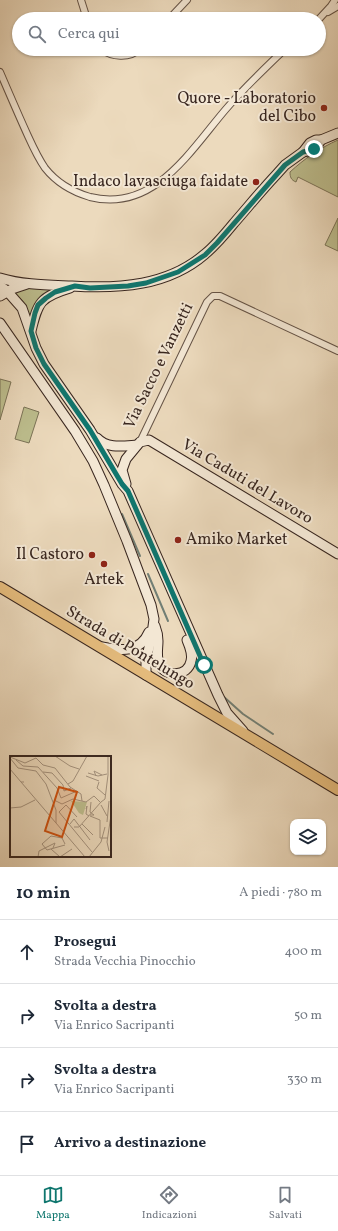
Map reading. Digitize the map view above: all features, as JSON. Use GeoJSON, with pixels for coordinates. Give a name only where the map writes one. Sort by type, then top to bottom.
{"type":"FeatureCollection","features":[{"type":"Feature","properties":{"kind":"main road","name":"Strada di Pontelungo"},"geometry":{"type":"LineString","coordinates":[[0,587],[338,790]]}},
{"type":"Feature","properties":{"kind":"street"},"geometry":{"type":"LineString","coordinates":[[82,0],[85,12]]}},
{"type":"Feature","properties":{"kind":"street"},"geometry":{"type":"LineString","coordinates":[[176,12],[187,0]]}},
{"type":"Feature","properties":{"kind":"street"},"geometry":{"type":"LineString","coordinates":[[325,12],[333,2]]}},
{"type":"Feature","properties":{"kind":"street"},"geometry":{"type":"LineString","coordinates":[[326,14],[338,6]]}},
{"type":"Feature","properties":{"kind":"street"},"geometry":{"type":"LineString","coordinates":[[0,72],[36,154],[46,168],[69,189],[95,198],[117,199],[127,198],[144,192],[159,184],[171,173],[258,74],[277,56]]}},
{"type":"Feature","properties":{"kind":"street"},"geometry":{"type":"LineString","coordinates":[[0,278],[30,283],[90,288],[128,286],[178,272],[205,255],[217,243],[285,165],[303,152],[310,151],[319,146],[321,140],[338,133]]}},
{"type":"Feature","properties":{"kind":"street"},"geometry":{"type":"LineString","coordinates":[[2,291],[30,283]]}},
{"type":"Feature","properties":{"kind":"street"},"geometry":{"type":"LineString","coordinates":[[31,331],[38,305],[55,292],[75,286]]}},
{"type":"Feature","properties":{"kind":"street"},"geometry":{"type":"LineString","coordinates":[[2,291],[22,308],[36,348],[44,364],[90,430],[122,484],[128,491],[218,695],[227,713],[245,734]]}},
{"type":"Feature","properties":{"kind":"street","name":"Via Sacco e Vanzetti"},"geometry":{"type":"LineString","coordinates":[[128,491],[123,476],[123,466],[126,459],[138,443],[207,302],[213,296],[220,296],[338,351]]}},
{"type":"Feature","properties":{"kind":"street"},"geometry":{"type":"LineString","coordinates":[[0,323],[75,431],[93,460],[140,572],[152,605],[158,640],[157,656],[159,664],[167,672],[172,674],[178,674],[186,671],[192,660],[191,650],[184,632],[184,619]]}},
{"type":"Feature","properties":{"kind":"street","name":"Via Sacco e Vanzetti"},"geometry":{"type":"LineString","coordinates":[[90,430],[100,441],[108,445],[123,446],[138,443]]}},
{"type":"Feature","properties":{"kind":"street","name":"Via Caduti del Lavoro"},"geometry":{"type":"LineString","coordinates":[[138,443],[148,440],[338,554]]}},
{"type":"Feature","properties":{"kind":"street"},"geometry":{"type":"LineString","coordinates":[[100,647],[127,650],[137,646],[146,639],[154,619]]}},
{"type":"Feature","properties":{"kind":"street"},"geometry":{"type":"LineString","coordinates":[[146,675],[146,661],[154,619]]}},
{"type":"Feature","properties":{"kind":"green space"},"geometry":{"type":"Polygon","coordinates":[[[338,140],[338,197],[298,177],[296,182],[292,179],[290,172],[295,167],[319,150],[338,140]]]}},
{"type":"Feature","properties":{"kind":"green space"},"geometry":{"type":"Polygon","coordinates":[[[338,218],[338,251],[325,245],[338,218]]]}},
{"type":"Feature","properties":{"kind":"green space"},"geometry":{"type":"Polygon","coordinates":[[[24,288],[54,289],[31,317],[22,300],[13,292],[24,288]]]}},
{"type":"Feature","properties":{"kind":"green space"},"geometry":{"type":"Polygon","coordinates":[[[0,379],[11,382],[0,420],[0,379]]]}},
{"type":"Feature","properties":{"kind":"green space"},"geometry":{"type":"Polygon","coordinates":[[[24,407],[39,412],[29,443],[15,439],[24,407]]]}},
{"type":"Feature","properties":{"kind":"waterway"},"geometry":{"type":"LineString","coordinates":[[122,514],[140,556]]}},
{"type":"Feature","properties":{"kind":"waterway"},"geometry":{"type":"LineString","coordinates":[[148,574],[168,621]]}},
{"type":"Feature","properties":{"kind":"waterway"},"geometry":{"type":"LineString","coordinates":[[224,697],[243,714],[273,734]]}},
{"type":"Feature","properties":{"kind":"place","name":"Quore - Laboratorio del Cibo"},"geometry":{"type":"Point","coordinates":[324,108]}},
{"type":"Feature","properties":{"kind":"place","name":"Indaco lavasciuga faidate"},"geometry":{"type":"Point","coordinates":[256,182]}},
{"type":"Feature","properties":{"kind":"place","name":"Amiko Market"},"geometry":{"type":"Point","coordinates":[178,540]}},
{"type":"Feature","properties":{"kind":"place","name":"Il Castoro"},"geometry":{"type":"Point","coordinates":[92,555]}},
{"type":"Feature","properties":{"kind":"place","name":"Artek"},"geometry":{"type":"Point","coordinates":[104,564]}},
{"type":"Feature","properties":{"kind":"route"},"geometry":{"type":"LineString","coordinates":[[204,665],[128,491],[122,484],[90,430],[44,364],[36,348],[31,331],[38,305],[55,292],[75,286],[90,288],[128,286],[146,283],[178,272],[205,255],[285,165],[303,152],[314,149]]}}]}
